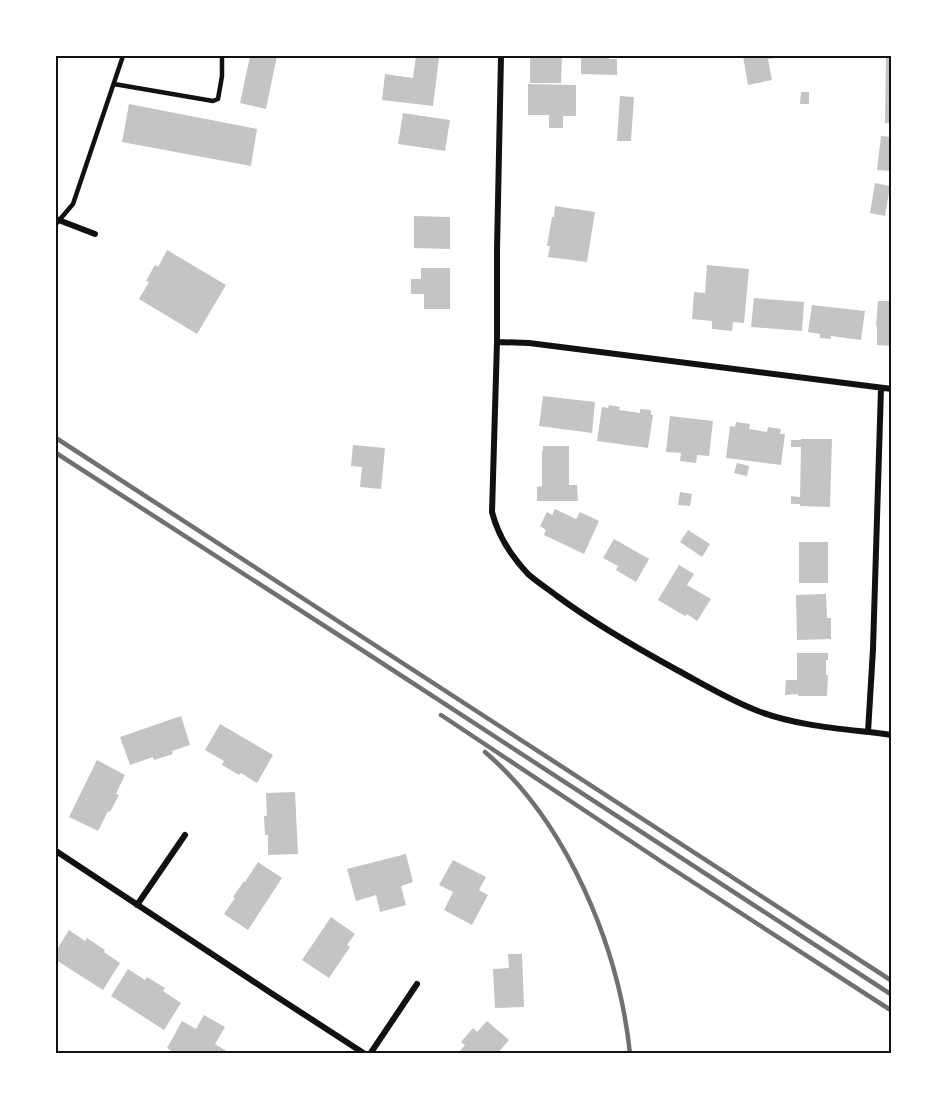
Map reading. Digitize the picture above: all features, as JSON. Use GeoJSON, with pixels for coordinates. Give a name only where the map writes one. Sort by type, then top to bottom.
{"type":"FeatureCollection","features":[{"type":"Feature","properties":{"kind":"street"},"geometry":{"type":"LineString","coordinates":[[501,56],[492,512],[496,528],[511,554],[530,575],[580,613],[632,646],[721,694],[758,711],[780,718],[891,735]]}},
{"type":"Feature","properties":{"kind":"street"},"geometry":{"type":"LineString","coordinates":[[56,221],[95,234]]}},
{"type":"Feature","properties":{"kind":"street"},"geometry":{"type":"LineString","coordinates":[[497,342],[529,343],[891,389]]}},
{"type":"Feature","properties":{"kind":"street"},"geometry":{"type":"LineString","coordinates":[[868,732],[873,649],[881,388]]}},
{"type":"Feature","properties":{"kind":"street"},"geometry":{"type":"LineString","coordinates":[[137,904],[185,835]]}},
{"type":"Feature","properties":{"kind":"street"},"geometry":{"type":"LineString","coordinates":[[56,851],[365,1053]]}},
{"type":"Feature","properties":{"kind":"street"},"geometry":{"type":"LineString","coordinates":[[370,1053],[417,984]]}},
{"type":"Feature","properties":{"kind":"lane"},"geometry":{"type":"LineString","coordinates":[[56,221],[73,204],[123,56]]}},
{"type":"Feature","properties":{"kind":"lane"},"geometry":{"type":"LineString","coordinates":[[114,84],[213,101],[218,99],[222,76],[222,56]]}},
{"type":"Feature","properties":{"kind":"building"},"geometry":{"type":"Polygon","coordinates":[[[250,56],[277,56],[266,109],[240,103],[250,56]]]}},
{"type":"Feature","properties":{"kind":"building"},"geometry":{"type":"Polygon","coordinates":[[[416,56],[439,58],[433,106],[382,100],[385,74],[413,78],[416,56]]]}},
{"type":"Feature","properties":{"kind":"building"},"geometry":{"type":"Polygon","coordinates":[[[530,56],[562,56],[561,83],[530,83],[530,56]]]}},
{"type":"Feature","properties":{"kind":"building"},"geometry":{"type":"Polygon","coordinates":[[[581,56],[609,56],[609,59],[617,59],[617,75],[581,74],[581,56]]]}},
{"type":"Feature","properties":{"kind":"building"},"geometry":{"type":"Polygon","coordinates":[[[743,56],[784,57],[768,59],[772,80],[748,85],[743,56]]]}},
{"type":"Feature","properties":{"kind":"building"},"geometry":{"type":"Polygon","coordinates":[[[886,56],[892,56],[892,123],[885,123],[886,56]]]}},
{"type":"Feature","properties":{"kind":"building"},"geometry":{"type":"Polygon","coordinates":[[[528,84],[576,85],[576,116],[563,116],[563,128],[549,128],[549,115],[528,115],[528,84]]]}},
{"type":"Feature","properties":{"kind":"building"},"geometry":{"type":"Polygon","coordinates":[[[801,92],[809,92],[809,104],[800,104],[801,92]]]}},
{"type":"Feature","properties":{"kind":"building"},"geometry":{"type":"Polygon","coordinates":[[[620,96],[634,97],[631,141],[617,141],[620,96]]]}},
{"type":"Feature","properties":{"kind":"building"},"geometry":{"type":"Polygon","coordinates":[[[129,104],[257,129],[251,166],[122,142],[129,104]]]}},
{"type":"Feature","properties":{"kind":"building"},"geometry":{"type":"Polygon","coordinates":[[[403,113],[450,120],[445,151],[398,144],[403,113]]]}},
{"type":"Feature","properties":{"kind":"building"},"geometry":{"type":"Polygon","coordinates":[[[881,136],[892,137],[892,171],[877,170],[881,136]]]}},
{"type":"Feature","properties":{"kind":"building"},"geometry":{"type":"Polygon","coordinates":[[[875,183],[890,186],[885,216],[870,213],[875,183]]]}},
{"type":"Feature","properties":{"kind":"building"},"geometry":{"type":"Polygon","coordinates":[[[555,206],[595,212],[587,262],[548,257],[550,246],[547,246],[555,206]]]}},
{"type":"Feature","properties":{"kind":"building"},"geometry":{"type":"Polygon","coordinates":[[[414,216],[450,217],[450,249],[414,248],[414,216]]]}},
{"type":"Feature","properties":{"kind":"building"},"geometry":{"type":"Polygon","coordinates":[[[167,250],[226,285],[197,334],[139,299],[149,282],[146,281],[155,265],[158,267],[167,250]]]}},
{"type":"Feature","properties":{"kind":"building"},"geometry":{"type":"Polygon","coordinates":[[[707,265],[749,269],[744,323],[733,322],[732,331],[712,329],[712,321],[692,319],[694,292],[705,293],[707,265]]]}},
{"type":"Feature","properties":{"kind":"building"},"geometry":{"type":"Polygon","coordinates":[[[421,268],[450,268],[450,309],[424,309],[424,294],[411,294],[411,279],[421,279],[421,268]]]}},
{"type":"Feature","properties":{"kind":"building"},"geometry":{"type":"Polygon","coordinates":[[[754,298],[804,302],[802,331],[751,327],[754,298]]]}},
{"type":"Feature","properties":{"kind":"building"},"geometry":{"type":"Polygon","coordinates":[[[878,301],[892,301],[892,346],[877,345],[878,301]]]}},
{"type":"Feature","properties":{"kind":"building"},"geometry":{"type":"Polygon","coordinates":[[[812,305],[865,311],[861,340],[831,336],[831,339],[820,338],[820,334],[808,332],[812,305]]]}},
{"type":"Feature","properties":{"kind":"building"},"geometry":{"type":"Polygon","coordinates":[[[543,396],[595,402],[592,433],[539,426],[543,396]]]}},
{"type":"Feature","properties":{"kind":"building"},"geometry":{"type":"Polygon","coordinates":[[[609,405],[620,407],[619,410],[640,413],[640,409],[651,410],[651,415],[653,415],[648,448],[597,441],[602,407],[608,408],[609,405]]]}},
{"type":"Feature","properties":{"kind":"building"},"geometry":{"type":"Polygon","coordinates":[[[670,416],[713,421],[709,456],[697,455],[696,463],[680,461],[681,453],[666,452],[670,416]]]}},
{"type":"Feature","properties":{"kind":"building"},"geometry":{"type":"Polygon","coordinates":[[[736,422],[750,424],[749,429],[767,432],[768,427],[781,429],[780,434],[785,434],[781,465],[726,458],[730,426],[735,427],[736,422]]]}},
{"type":"Feature","properties":{"kind":"building"},"geometry":{"type":"Polygon","coordinates":[[[832,439],[830,507],[791,504],[791,496],[800,497],[801,447],[791,447],[791,440],[832,439]]]}},
{"type":"Feature","properties":{"kind":"building"},"geometry":{"type":"Polygon","coordinates":[[[353,445],[385,448],[381,489],[360,487],[362,467],[351,466],[353,445]]]}},
{"type":"Feature","properties":{"kind":"building"},"geometry":{"type":"Polygon","coordinates":[[[543,446],[569,446],[569,485],[577,485],[578,501],[537,501],[537,487],[542,486],[543,446]]]}},
{"type":"Feature","properties":{"kind":"building"},"geometry":{"type":"Polygon","coordinates":[[[737,463],[749,466],[747,476],[734,473],[737,463]]]}},
{"type":"Feature","properties":{"kind":"building"},"geometry":{"type":"Polygon","coordinates":[[[680,492],[692,494],[690,506],[678,505],[680,492]]]}},
{"type":"Feature","properties":{"kind":"building"},"geometry":{"type":"Polygon","coordinates":[[[555,509],[576,519],[580,512],[599,521],[584,554],[544,535],[546,530],[540,526],[547,512],[552,515],[555,509]]]}},
{"type":"Feature","properties":{"kind":"building"},"geometry":{"type":"Polygon","coordinates":[[[688,530],[710,544],[702,557],[680,542],[688,530]]]}},
{"type":"Feature","properties":{"kind":"building"},"geometry":{"type":"Polygon","coordinates":[[[614,539],[649,559],[636,582],[616,570],[618,566],[603,558],[614,539]]]}},
{"type":"Feature","properties":{"kind":"building"},"geometry":{"type":"Polygon","coordinates":[[[799,542],[828,542],[828,583],[799,583],[799,542]]]}},
{"type":"Feature","properties":{"kind":"building"},"geometry":{"type":"Polygon","coordinates":[[[679,565],[694,574],[687,585],[711,599],[697,621],[658,600],[679,565]]]}},
{"type":"Feature","properties":{"kind":"building"},"geometry":{"type":"Polygon","coordinates":[[[826,594],[827,618],[831,618],[831,639],[797,640],[796,595],[826,594]]]}},
{"type":"Feature","properties":{"kind":"building"},"geometry":{"type":"Polygon","coordinates":[[[797,653],[828,653],[828,660],[826,660],[827,696],[785,695],[786,680],[797,680],[797,653]]]}},
{"type":"Feature","properties":{"kind":"building"},"geometry":{"type":"Polygon","coordinates":[[[181,716],[190,745],[172,751],[173,754],[154,760],[153,757],[130,765],[120,737],[181,716]]]}},
{"type":"Feature","properties":{"kind":"building"},"geometry":{"type":"Polygon","coordinates":[[[220,724],[273,755],[257,783],[222,765],[224,761],[205,750],[220,724]]]}},
{"type":"Feature","properties":{"kind":"building"},"geometry":{"type":"Polygon","coordinates":[[[97,760],[125,775],[116,794],[119,795],[98,831],[69,817],[97,760]]]}},
{"type":"Feature","properties":{"kind":"building"},"geometry":{"type":"Polygon","coordinates":[[[295,792],[298,854],[268,855],[268,835],[265,835],[264,816],[267,816],[266,793],[295,792]]]}},
{"type":"Feature","properties":{"kind":"building"},"geometry":{"type":"Polygon","coordinates":[[[406,854],[413,882],[401,886],[406,905],[380,912],[376,895],[356,901],[347,869],[406,854]]]}},
{"type":"Feature","properties":{"kind":"building"},"geometry":{"type":"Polygon","coordinates":[[[453,860],[486,877],[479,890],[488,895],[472,925],[444,910],[453,892],[439,885],[453,860]]]}},
{"type":"Feature","properties":{"kind":"building"},"geometry":{"type":"Polygon","coordinates":[[[258,862],[282,878],[248,930],[224,914],[258,862]]]}},
{"type":"Feature","properties":{"kind":"building"},"geometry":{"type":"Polygon","coordinates":[[[331,917],[355,934],[347,945],[350,947],[329,978],[302,960],[331,917]]]}},
{"type":"Feature","properties":{"kind":"building"},"geometry":{"type":"Polygon","coordinates":[[[69,930],[85,941],[87,938],[120,963],[103,990],[56,960],[56,951],[69,930]]]}},
{"type":"Feature","properties":{"kind":"building"},"geometry":{"type":"Polygon","coordinates":[[[508,954],[522,954],[524,1007],[495,1008],[493,969],[509,968],[508,954]]]}},
{"type":"Feature","properties":{"kind":"building"},"geometry":{"type":"Polygon","coordinates":[[[128,969],[145,980],[147,977],[165,988],[163,991],[181,1003],[164,1030],[111,996],[128,969]]]}},
{"type":"Feature","properties":{"kind":"building"},"geometry":{"type":"Polygon","coordinates":[[[204,1015],[225,1027],[215,1044],[228,1052],[227,1054],[176,1054],[167,1048],[182,1021],[196,1029],[204,1015]]]}},
{"type":"Feature","properties":{"kind":"building"},"geometry":{"type":"Polygon","coordinates":[[[487,1021],[509,1040],[497,1054],[457,1054],[465,1045],[461,1042],[473,1028],[477,1032],[487,1021]]]}},
{"type":"Feature","properties":{"kind":"railway"},"geometry":{"type":"LineString","coordinates":[[56,438],[892,981]]}},
{"type":"Feature","properties":{"kind":"railway"},"geometry":{"type":"LineString","coordinates":[[56,453],[892,995]]}},
{"type":"Feature","properties":{"kind":"railway"},"geometry":{"type":"LineString","coordinates":[[441,715],[892,1011]]}},
{"type":"Feature","properties":{"kind":"railway"},"geometry":{"type":"LineString","coordinates":[[485,752],[514,781],[541,814],[564,850],[584,889],[601,930],[614,972],[624,1013],[630,1054]]}}]}
